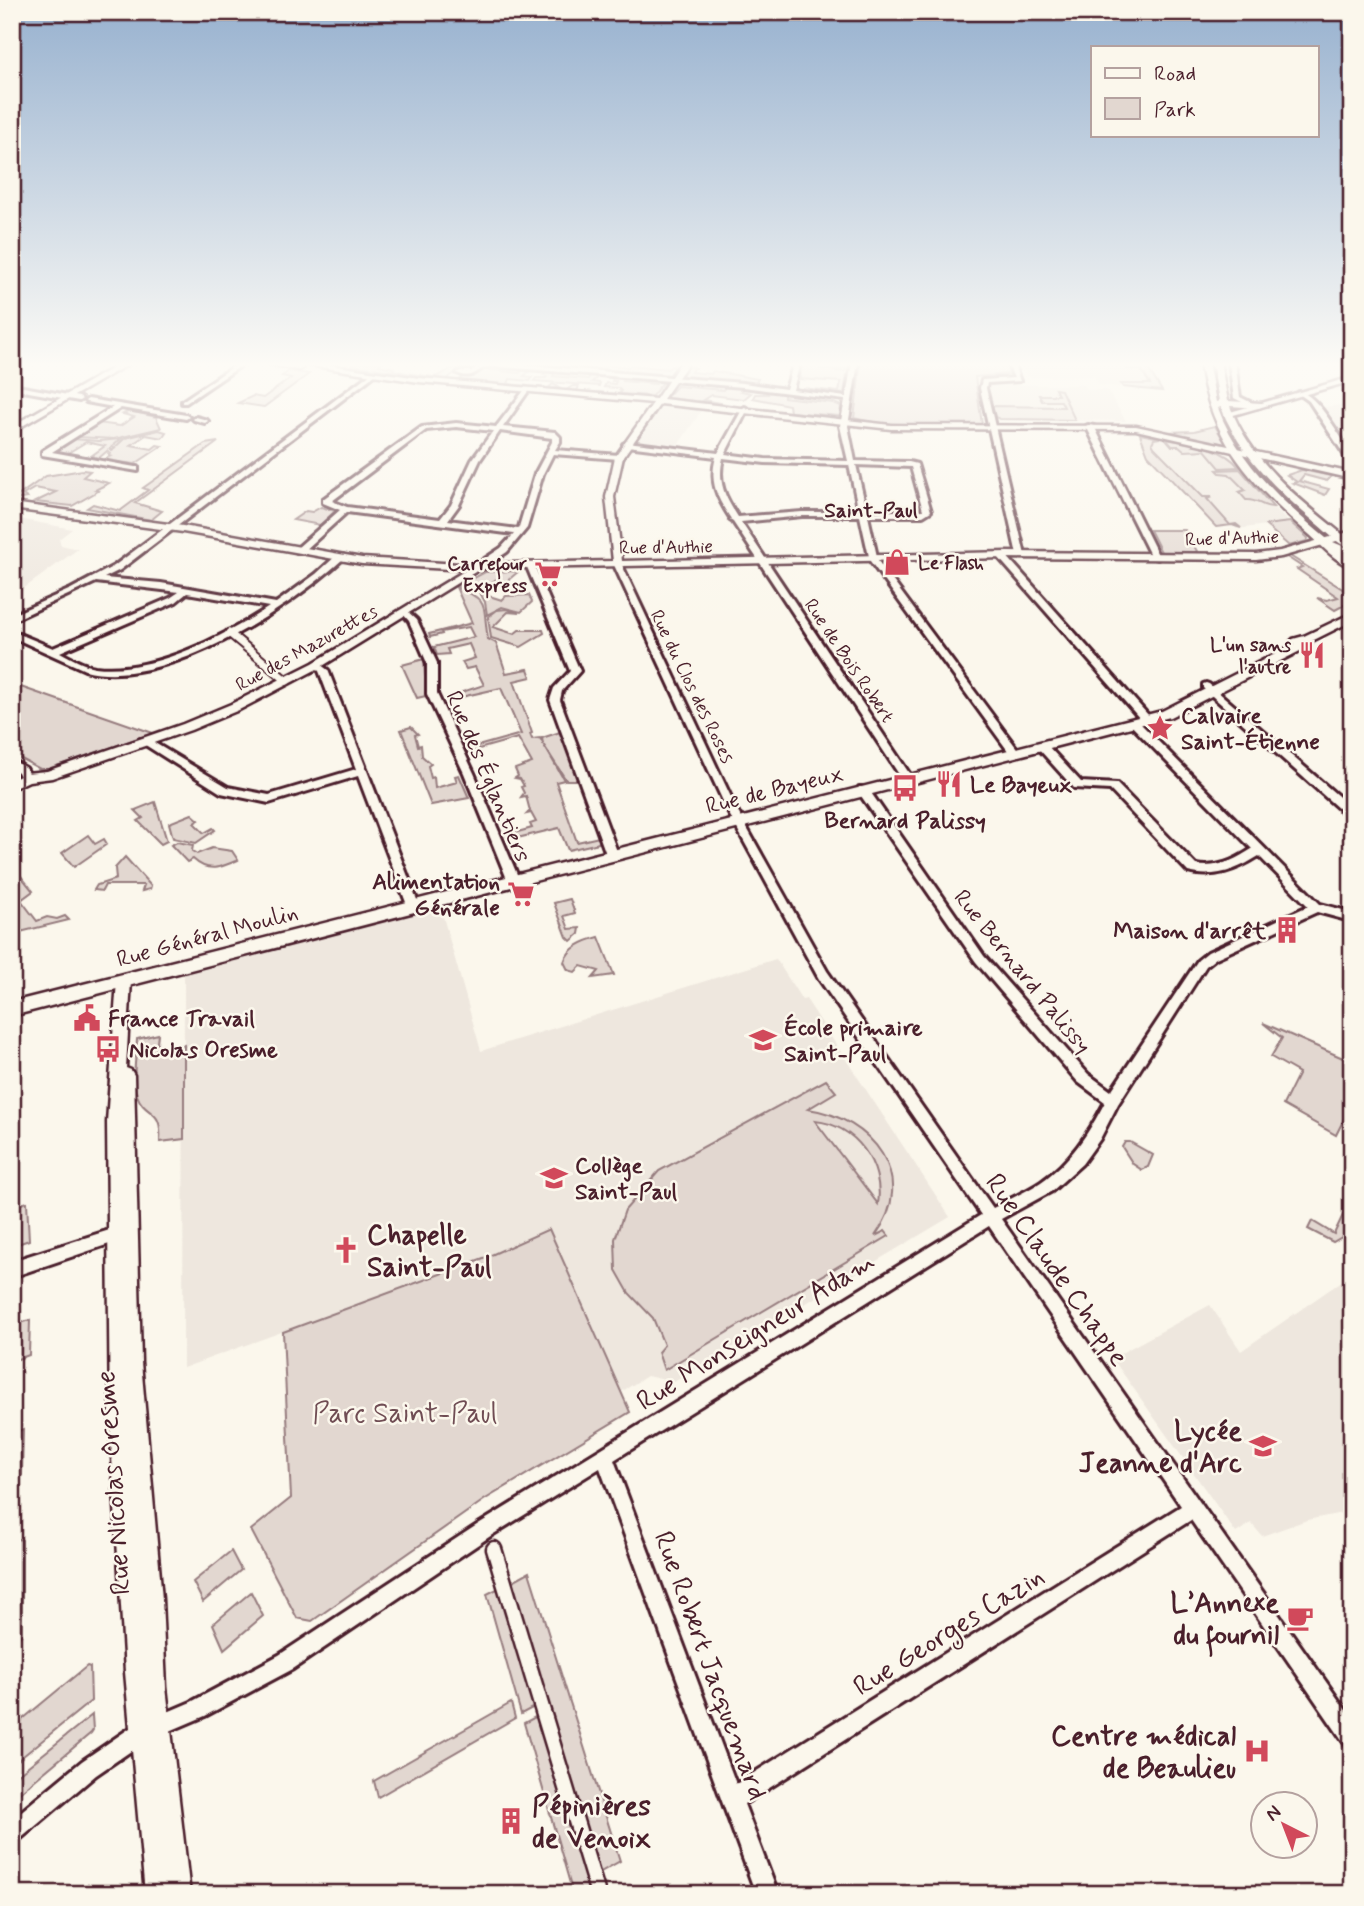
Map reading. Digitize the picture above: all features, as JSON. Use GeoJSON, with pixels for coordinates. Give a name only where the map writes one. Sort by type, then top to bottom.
{"type":"FeatureCollection","features":[{"type":"Feature","properties":{"kind":"main road"},"geometry":{"type":"LineString","coordinates":[[1237,451],[1275,496],[1352,565]]}},
{"type":"Feature","properties":{"kind":"main road"},"geometry":{"type":"LineString","coordinates":[[1252,451],[1288,492],[1352,547]]}},
{"type":"Feature","properties":{"kind":"main road","name":"Rue de Bayeux"},"geometry":{"type":"LineString","coordinates":[[413,905],[1166,714],[1209,689],[1306,643],[1307,639],[1352,616]]}},
{"type":"Feature","properties":{"kind":"main road","name":"Rue Général Moulin"},"geometry":{"type":"LineString","coordinates":[[12,1009],[413,905]]}},
{"type":"Feature","properties":{"kind":"street"},"geometry":{"type":"LineString","coordinates":[[48,451],[45,453],[135,469]]}},
{"type":"Feature","properties":{"kind":"street"},"geometry":{"type":"LineString","coordinates":[[12,618],[97,580],[271,451]]}},
{"type":"Feature","properties":{"kind":"street"},"geometry":{"type":"LineString","coordinates":[[393,451],[326,501],[345,509],[520,532]]}},
{"type":"Feature","properties":{"kind":"street"},"geometry":{"type":"LineString","coordinates":[[442,522],[455,505],[482,451]]}},
{"type":"Feature","properties":{"kind":"street"},"geometry":{"type":"LineString","coordinates":[[618,565],[610,497],[623,451]]}},
{"type":"Feature","properties":{"kind":"street"},"geometry":{"type":"LineString","coordinates":[[676,451],[772,461],[913,465],[927,511],[923,514],[785,514],[734,520]]}},
{"type":"Feature","properties":{"kind":"street"},"geometry":{"type":"LineString","coordinates":[[719,457],[722,451]]}},
{"type":"Feature","properties":{"kind":"street"},"geometry":{"type":"LineString","coordinates":[[850,451],[873,558],[1015,753]]}},
{"type":"Feature","properties":{"kind":"street"},"geometry":{"type":"LineString","coordinates":[[997,451],[1021,555]]}},
{"type":"Feature","properties":{"kind":"street"},"geometry":{"type":"LineString","coordinates":[[1102,451],[1155,556]]}},
{"type":"Feature","properties":{"kind":"street"},"geometry":{"type":"LineString","coordinates":[[1237,451],[1352,476]]}},
{"type":"Feature","properties":{"kind":"street"},"geometry":{"type":"LineString","coordinates":[[477,568],[504,550],[520,532],[527,521],[539,474],[552,452],[619,457]]}},
{"type":"Feature","properties":{"kind":"street","name":"Rue de Bois Robert"},"geometry":{"type":"LineString","coordinates":[[719,457],[715,470],[717,488],[734,520],[908,779]]}},
{"type":"Feature","properties":{"kind":"street","name":"Rue d'Authie"},"geometry":{"type":"LineString","coordinates":[[12,506],[68,511],[371,562],[477,568],[1001,555],[1268,556],[1340,537]]}},
{"type":"Feature","properties":{"kind":"street"},"geometry":{"type":"LineString","coordinates":[[300,550],[345,509]]}},
{"type":"Feature","properties":{"kind":"street"},"geometry":{"type":"LineString","coordinates":[[1340,537],[1352,534]]}},
{"type":"Feature","properties":{"kind":"street"},"geometry":{"type":"LineString","coordinates":[[1324,542],[1352,553]]}},
{"type":"Feature","properties":{"kind":"street"},"geometry":{"type":"LineString","coordinates":[[1001,555],[1139,720],[1259,850],[1316,907],[1343,914]]}},
{"type":"Feature","properties":{"kind":"street"},"geometry":{"type":"LineString","coordinates":[[12,634],[65,660],[92,669],[125,671],[159,663],[229,633],[307,588],[340,557]]}},
{"type":"Feature","properties":{"kind":"street","name":"Rue du Clos des Roses"},"geometry":{"type":"LineString","coordinates":[[618,565],[738,822]]}},
{"type":"Feature","properties":{"kind":"street"},"geometry":{"type":"LineString","coordinates":[[531,566],[575,671],[557,690],[555,700],[612,854]]}},
{"type":"Feature","properties":{"kind":"street","name":"Rue des Mazurettes"},"geometry":{"type":"LineString","coordinates":[[12,785],[26,777],[48,775],[235,707],[317,665],[477,568]]}},
{"type":"Feature","properties":{"kind":"street"},"geometry":{"type":"LineString","coordinates":[[97,580],[186,590],[279,606]]}},
{"type":"Feature","properties":{"kind":"street"},"geometry":{"type":"LineString","coordinates":[[52,652],[173,600],[186,590]]}},
{"type":"Feature","properties":{"kind":"street","name":"Rue des Églantiers"},"geometry":{"type":"LineString","coordinates":[[405,612],[413,620],[432,663],[432,694],[513,879]]}},
{"type":"Feature","properties":{"kind":"street"},"geometry":{"type":"LineString","coordinates":[[229,633],[287,681]]}},
{"type":"Feature","properties":{"kind":"street"},"geometry":{"type":"LineString","coordinates":[[317,665],[323,670],[413,905]]}},
{"type":"Feature","properties":{"kind":"street"},"geometry":{"type":"LineString","coordinates":[[1209,689],[1352,814]]}},
{"type":"Feature","properties":{"kind":"street"},"geometry":{"type":"LineString","coordinates":[[144,741],[225,790],[269,799],[362,771]]}},
{"type":"Feature","properties":{"kind":"street"},"geometry":{"type":"LineString","coordinates":[[1042,746],[1078,785],[1113,787],[1192,869],[1213,871],[1234,864],[1259,850]]}},
{"type":"Feature","properties":{"kind":"street"},"geometry":{"type":"LineString","coordinates":[[12,763],[22,770],[26,777]]}},
{"type":"Feature","properties":{"kind":"street","name":"Rue Bernard Palissy"},"geometry":{"type":"LineString","coordinates":[[863,790],[972,948],[1083,1078],[1113,1101]]}},
{"type":"Feature","properties":{"kind":"street","name":"Rue Claude Chappe"},"geometry":{"type":"LineString","coordinates":[[738,822],[823,975],[1352,1737]]}},
{"type":"Feature","properties":{"kind":"street","name":"Rue Monseigneur Adam"},"geometry":{"type":"LineString","coordinates":[[12,1833],[89,1768],[151,1730],[286,1662],[486,1529],[990,1217],[1047,1186],[1096,1135],[1113,1101],[1207,958],[1316,907]]}},
{"type":"Feature","properties":{"kind":"street","name":"Rue Nicolas Oresme"},"geometry":{"type":"LineString","coordinates":[[124,980],[120,1069],[125,1074],[120,1424],[151,1730],[178,1894]]}},
{"type":"Feature","properties":{"kind":"street"},"geometry":{"type":"LineString","coordinates":[[12,1269],[122,1233]]}},
{"type":"Feature","properties":{"kind":"street","name":"Rue Robert Jacquemard"},"geometry":{"type":"LineString","coordinates":[[604,1456],[767,1894]]}},
{"type":"Feature","properties":{"kind":"street","name":"Rue Georges Cazin"},"geometry":{"type":"LineString","coordinates":[[732,1799],[1193,1509]]}},
{"type":"Feature","properties":{"kind":"street"},"geometry":{"type":"LineString","coordinates":[[494,1549],[598,1894]]}},
{"type":"Feature","properties":{"kind":"street","name":"Rue Nicolas Oresme"},"geometry":{"type":"LineString","coordinates":[[151,1730],[157,1894]]}},
{"type":"Feature","properties":{"kind":"shaded area"},"geometry":{"type":"Polygon","coordinates":[[[1146,451],[1218,451],[1288,522],[1237,529],[1232,525],[1216,527],[1146,451]]]}},
{"type":"Feature","properties":{"kind":"shaded area"},"geometry":{"type":"Polygon","coordinates":[[[14,518],[72,529],[59,539],[61,545],[78,549],[12,597],[14,518]]]}},
{"type":"Feature","properties":{"kind":"shaded area","name":"Collège Saint-Paul"},"geometry":{"type":"Polygon","coordinates":[[[440,906],[481,1051],[776,959],[802,1000],[806,999],[950,1217],[674,1382],[647,1376],[621,1392],[549,1229],[489,1256],[183,1368],[184,973],[440,906]]]}},
{"type":"Feature","properties":{"kind":"shaded area","name":"Lycée Jeanne d'Arc"},"geometry":{"type":"Polygon","coordinates":[[[1352,1274],[1352,1511],[1307,1520],[1262,1536],[1251,1523],[1236,1533],[1112,1358],[1210,1305],[1241,1351],[1352,1274]]]}},
{"type":"Feature","properties":{"kind":"green space"},"geometry":{"type":"Polygon","coordinates":[[[98,451],[107,451],[99,458],[91,456],[98,451]]]}},
{"type":"Feature","properties":{"kind":"green space"},"geometry":{"type":"Polygon","coordinates":[[[111,451],[155,451],[135,464],[103,460],[111,456],[108,454],[111,451]]]}},
{"type":"Feature","properties":{"kind":"green space"},"geometry":{"type":"Polygon","coordinates":[[[195,451],[206,451],[135,503],[162,511],[151,520],[87,508],[93,504],[120,511],[148,490],[143,488],[195,451]]]}},
{"type":"Feature","properties":{"kind":"green space"},"geometry":{"type":"Polygon","coordinates":[[[1146,451],[1158,451],[1203,497],[1212,497],[1207,499],[1230,525],[1236,524],[1241,528],[1232,525],[1216,527],[1146,451]]]}},
{"type":"Feature","properties":{"kind":"green space"},"geometry":{"type":"Polygon","coordinates":[[[1206,451],[1224,454],[1239,467],[1220,468],[1206,451]]]}},
{"type":"Feature","properties":{"kind":"green space"},"geometry":{"type":"Polygon","coordinates":[[[1240,469],[1273,507],[1246,500],[1239,492],[1245,490],[1229,474],[1217,470],[1240,469]]]}},
{"type":"Feature","properties":{"kind":"green space"},"geometry":{"type":"Polygon","coordinates":[[[1302,470],[1331,476],[1327,481],[1304,475],[1299,481],[1329,489],[1325,495],[1293,483],[1297,482],[1287,475],[1302,470]]]}},
{"type":"Feature","properties":{"kind":"green space"},"geometry":{"type":"Polygon","coordinates":[[[90,471],[83,477],[109,483],[72,506],[35,502],[56,492],[35,488],[23,495],[27,498],[12,500],[46,476],[90,471]]]}},
{"type":"Feature","properties":{"kind":"green space"},"geometry":{"type":"Polygon","coordinates":[[[321,507],[335,511],[320,525],[293,520],[306,511],[312,512],[321,507]]]}},
{"type":"Feature","properties":{"kind":"green space"},"geometry":{"type":"Polygon","coordinates":[[[1290,522],[1308,538],[1307,541],[1289,546],[1265,525],[1290,522]]]}},
{"type":"Feature","properties":{"kind":"green space"},"geometry":{"type":"Polygon","coordinates":[[[1150,530],[1185,530],[1198,553],[1161,552],[1150,530]]]}},
{"type":"Feature","properties":{"kind":"green space"},"geometry":{"type":"Polygon","coordinates":[[[1290,556],[1352,595],[1352,601],[1335,610],[1317,598],[1327,600],[1338,597],[1297,569],[1302,567],[1287,557],[1290,556]]]}},
{"type":"Feature","properties":{"kind":"green space"},"geometry":{"type":"Polygon","coordinates":[[[519,571],[506,582],[496,579],[484,589],[473,585],[470,590],[459,586],[485,572],[519,571]]]}},
{"type":"Feature","properties":{"kind":"green space"},"geometry":{"type":"Polygon","coordinates":[[[456,587],[475,596],[483,606],[488,639],[496,643],[506,673],[528,669],[531,677],[514,681],[532,739],[540,738],[564,780],[556,782],[577,842],[599,837],[599,843],[568,850],[559,828],[509,840],[507,835],[532,828],[530,824],[536,822],[531,813],[527,814],[530,811],[526,796],[521,797],[524,793],[521,787],[524,786],[520,779],[515,778],[518,776],[515,769],[532,763],[518,738],[468,752],[467,749],[521,734],[501,688],[461,697],[459,693],[484,685],[475,667],[466,669],[462,662],[475,658],[469,644],[447,649],[449,654],[437,655],[434,647],[474,637],[469,627],[441,632],[442,634],[430,637],[429,634],[472,623],[456,587]]]}},
{"type":"Feature","properties":{"kind":"green space"},"geometry":{"type":"Polygon","coordinates":[[[480,593],[502,600],[506,596],[529,595],[532,602],[521,612],[502,607],[487,615],[480,593]]]}},
{"type":"Feature","properties":{"kind":"green space"},"geometry":{"type":"Polygon","coordinates":[[[507,609],[519,613],[508,612],[493,627],[514,634],[519,630],[543,630],[544,633],[521,647],[491,638],[488,617],[497,610],[507,609]]]}},
{"type":"Feature","properties":{"kind":"green space"},"geometry":{"type":"Polygon","coordinates":[[[424,659],[426,696],[417,698],[402,665],[424,659]]]}},
{"type":"Feature","properties":{"kind":"green space"},"geometry":{"type":"Polygon","coordinates":[[[12,684],[153,733],[48,769],[40,769],[12,754],[12,684]]]}},
{"type":"Feature","properties":{"kind":"green space"},"geometry":{"type":"Polygon","coordinates":[[[411,727],[418,734],[415,735],[418,746],[421,745],[422,756],[431,764],[428,766],[431,778],[434,777],[435,788],[457,782],[455,776],[459,775],[469,798],[431,805],[401,730],[411,727]]]}},
{"type":"Feature","properties":{"kind":"green space"},"geometry":{"type":"Polygon","coordinates":[[[560,732],[578,780],[566,780],[543,744],[542,738],[560,732]]]}},
{"type":"Feature","properties":{"kind":"green space"},"geometry":{"type":"Polygon","coordinates":[[[155,802],[167,841],[161,844],[138,821],[143,818],[135,810],[155,802]]]}},
{"type":"Feature","properties":{"kind":"green space"},"geometry":{"type":"Polygon","coordinates":[[[192,814],[199,820],[194,823],[204,833],[213,828],[215,830],[196,843],[173,838],[169,823],[192,814]]]}},
{"type":"Feature","properties":{"kind":"green space"},"geometry":{"type":"Polygon","coordinates":[[[88,835],[95,844],[104,839],[107,844],[74,867],[62,853],[88,835]]]}},
{"type":"Feature","properties":{"kind":"green space"},"geometry":{"type":"Polygon","coordinates":[[[177,842],[193,845],[192,851],[197,854],[212,848],[232,851],[238,860],[214,868],[204,866],[193,859],[187,862],[171,845],[177,842]]]}},
{"type":"Feature","properties":{"kind":"green space"},"geometry":{"type":"Polygon","coordinates":[[[125,857],[151,886],[150,889],[142,891],[144,885],[105,885],[102,891],[94,890],[97,885],[116,879],[115,868],[125,857]]]}},
{"type":"Feature","properties":{"kind":"green space"},"geometry":{"type":"Polygon","coordinates":[[[12,865],[33,891],[21,900],[37,921],[47,917],[57,919],[65,916],[69,920],[12,934],[16,887],[12,865]]]}},
{"type":"Feature","properties":{"kind":"green space"},"geometry":{"type":"Polygon","coordinates":[[[570,899],[575,913],[564,916],[569,929],[580,928],[579,934],[571,941],[554,903],[570,899]]]}},
{"type":"Feature","properties":{"kind":"green space"},"geometry":{"type":"Polygon","coordinates":[[[599,937],[614,975],[593,978],[599,971],[581,966],[575,972],[568,970],[564,962],[569,952],[599,937]]]}},
{"type":"Feature","properties":{"kind":"green space"},"geometry":{"type":"Polygon","coordinates":[[[1263,1023],[1352,1062],[1352,1103],[1336,1135],[1283,1105],[1299,1073],[1271,1057],[1282,1038],[1263,1023]]]}},
{"type":"Feature","properties":{"kind":"green space"},"geometry":{"type":"Polygon","coordinates":[[[158,1034],[156,1051],[184,1045],[184,1139],[160,1142],[159,1123],[137,1095],[137,1039],[158,1034]]]}},
{"type":"Feature","properties":{"kind":"green space"},"geometry":{"type":"Polygon","coordinates":[[[826,1080],[836,1092],[808,1109],[852,1124],[869,1138],[882,1154],[890,1172],[892,1193],[887,1214],[875,1236],[885,1231],[889,1236],[664,1370],[658,1352],[664,1345],[653,1318],[629,1293],[616,1270],[615,1239],[625,1210],[659,1171],[826,1080]],[[815,1121],[878,1204],[879,1189],[872,1162],[855,1139],[830,1124],[815,1121]]]}},
{"type":"Feature","properties":{"kind":"green space"},"geometry":{"type":"Polygon","coordinates":[[[1125,1142],[1130,1142],[1153,1155],[1148,1167],[1142,1170],[1133,1164],[1122,1147],[1125,1142]]]}},
{"type":"Feature","properties":{"kind":"green space"},"geometry":{"type":"Polygon","coordinates":[[[1352,1196],[1352,1231],[1333,1242],[1308,1229],[1312,1221],[1334,1234],[1352,1196]]]}},
{"type":"Feature","properties":{"kind":"green space"},"geometry":{"type":"Polygon","coordinates":[[[27,1202],[29,1240],[12,1246],[12,1207],[27,1202]]]}},
{"type":"Feature","properties":{"kind":"green space","name":"Parc Saint-Paul"},"geometry":{"type":"Polygon","coordinates":[[[549,1229],[630,1412],[484,1500],[312,1621],[297,1618],[251,1530],[291,1498],[283,1332],[489,1256],[549,1229]]]}},
{"type":"Feature","properties":{"kind":"green space"},"geometry":{"type":"Polygon","coordinates":[[[30,1320],[29,1355],[12,1361],[12,1326],[30,1320]]]}},
{"type":"Feature","properties":{"kind":"green space"},"geometry":{"type":"Polygon","coordinates":[[[23,1429],[22,1475],[12,1479],[12,1434],[23,1429]]]}},
{"type":"Feature","properties":{"kind":"green space"},"geometry":{"type":"Polygon","coordinates":[[[22,1540],[22,1634],[12,1645],[12,1542],[22,1540]]]}},
{"type":"Feature","properties":{"kind":"green space"},"geometry":{"type":"Polygon","coordinates":[[[231,1551],[241,1570],[203,1602],[193,1582],[231,1551]]]}},
{"type":"Feature","properties":{"kind":"green space"},"geometry":{"type":"Polygon","coordinates":[[[529,1572],[620,1861],[597,1874],[509,1583],[529,1572]]]}},
{"type":"Feature","properties":{"kind":"green space"},"geometry":{"type":"Polygon","coordinates":[[[501,1587],[536,1706],[521,1714],[487,1594],[501,1587]]]}},
{"type":"Feature","properties":{"kind":"green space"},"geometry":{"type":"Polygon","coordinates":[[[251,1592],[263,1616],[224,1649],[213,1624],[251,1592]]]}},
{"type":"Feature","properties":{"kind":"green space"},"geometry":{"type":"Polygon","coordinates":[[[87,1666],[90,1667],[91,1701],[12,1765],[12,1728],[87,1666]]]}},
{"type":"Feature","properties":{"kind":"green space"},"geometry":{"type":"Polygon","coordinates":[[[511,1703],[515,1718],[378,1797],[374,1781],[511,1703]]]}},
{"type":"Feature","properties":{"kind":"green space"},"geometry":{"type":"Polygon","coordinates":[[[92,1715],[91,1733],[12,1799],[12,1779],[92,1715]]]}},
{"type":"Feature","properties":{"kind":"green space"},"geometry":{"type":"Polygon","coordinates":[[[539,1715],[592,1894],[573,1894],[524,1723],[539,1715]]]}},
{"type":"Feature","properties":{"kind":"place","name":"Le Flash"},"geometry":{"type":"Point","coordinates":[897,562]}},
{"type":"Feature","properties":{"kind":"place","name":"Carrefour Express"},"geometry":{"type":"Point","coordinates":[548,574]}},
{"type":"Feature","properties":{"kind":"place","name":"L'un sans l'autre"},"geometry":{"type":"Point","coordinates":[1312,655]}},
{"type":"Feature","properties":{"kind":"place","name":"Calvaire Saint-Étienne"},"geometry":{"type":"Point","coordinates":[1160,728]}},
{"type":"Feature","properties":{"kind":"place","name":"Le Bayeux"},"geometry":{"type":"Point","coordinates":[949,784]}},
{"type":"Feature","properties":{"kind":"place","name":"Bernard Palissy"},"geometry":{"type":"Point","coordinates":[905,788]}},
{"type":"Feature","properties":{"kind":"place","name":"Alimentation Générale"},"geometry":{"type":"Point","coordinates":[521,894]}},
{"type":"Feature","properties":{"kind":"place","name":"Maison d'arrêt"},"geometry":{"type":"Point","coordinates":[1287,930]}},
{"type":"Feature","properties":{"kind":"place","name":"France Travail"},"geometry":{"type":"Point","coordinates":[87,1018]}},
{"type":"Feature","properties":{"kind":"place","name":"École primaire Saint-Paul"},"geometry":{"type":"Point","coordinates":[763,1040]}},
{"type":"Feature","properties":{"kind":"place","name":"Nicolas Oresme"},"geometry":{"type":"Point","coordinates":[108,1049]}},
{"type":"Feature","properties":{"kind":"place","name":"Collège Saint-Paul"},"geometry":{"type":"Point","coordinates":[554,1178]}},
{"type":"Feature","properties":{"kind":"place","name":"Chapelle Saint-Paul"},"geometry":{"type":"Point","coordinates":[346,1250]}},
{"type":"Feature","properties":{"kind":"place","name":"Lycée Jeanne d'Arc"},"geometry":{"type":"Point","coordinates":[1263,1446]}},
{"type":"Feature","properties":{"kind":"place","name":"L’Annexe du fournil"},"geometry":{"type":"Point","coordinates":[1300,1618]}},
{"type":"Feature","properties":{"kind":"place","name":"Centre médical de Beaulieu"},"geometry":{"type":"Point","coordinates":[1257,1751]}},
{"type":"Feature","properties":{"kind":"place","name":"Pépinières de Venoix"},"geometry":{"type":"Point","coordinates":[511,1821]}},
{"type":"Feature","properties":{"kind":"district","name":"Saint-Paul"},"geometry":{"type":"Point","coordinates":[871,510]}}]}
